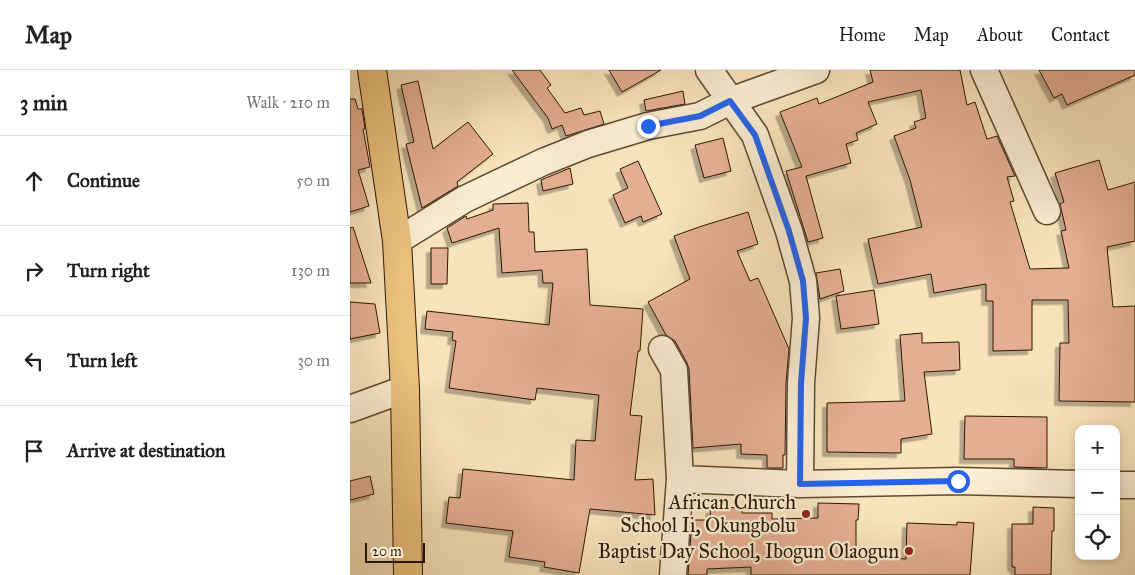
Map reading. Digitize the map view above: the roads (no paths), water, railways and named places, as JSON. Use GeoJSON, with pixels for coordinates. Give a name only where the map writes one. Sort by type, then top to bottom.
{"type":"FeatureCollection","features":[{"type":"Feature","properties":{"kind":"main road"},"geometry":{"type":"LineString","coordinates":[[372,70],[397,240],[405,389],[408,575]]}},
{"type":"Feature","properties":{"kind":"street"},"geometry":{"type":"LineString","coordinates":[[709,70],[755,135],[789,231],[803,281],[806,318],[801,383],[800,484]]}},
{"type":"Feature","properties":{"kind":"street"},"geometry":{"type":"LineString","coordinates":[[397,240],[465,199],[543,162],[588,144],[648,126],[700,116],[730,101],[816,70]]}},
{"type":"Feature","properties":{"kind":"street"},"geometry":{"type":"LineString","coordinates":[[984,70],[1047,211]]}},
{"type":"Feature","properties":{"kind":"street"},"geometry":{"type":"LineString","coordinates":[[662,349],[674,370],[680,479],[673,575]]}},
{"type":"Feature","properties":{"kind":"street"},"geometry":{"type":"LineString","coordinates":[[350,409],[405,389]]}},
{"type":"Feature","properties":{"kind":"street"},"geometry":{"type":"LineString","coordinates":[[680,479],[800,484],[958,481],[1075,484]]}},
{"type":"Feature","properties":{"kind":"street"},"geometry":{"type":"LineString","coordinates":[[1120,485],[1135,485]]}},
{"type":"Feature","properties":{"kind":"place","name":"African Church School Ii, Okungbolu"},"geometry":{"type":"Point","coordinates":[806,514]}},
{"type":"Feature","properties":{"kind":"place","name":"Baptist Day School, Ibogun Olaogun"},"geometry":{"type":"Point","coordinates":[909,551]}}]}
